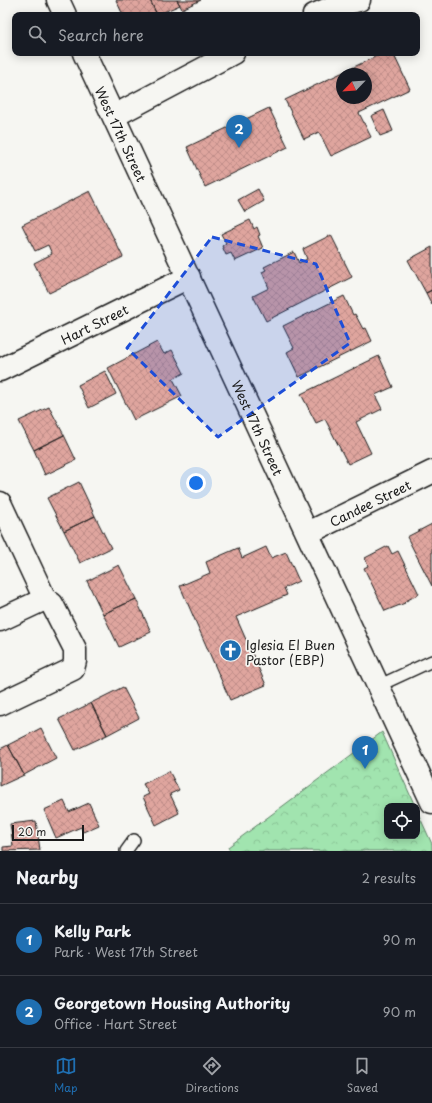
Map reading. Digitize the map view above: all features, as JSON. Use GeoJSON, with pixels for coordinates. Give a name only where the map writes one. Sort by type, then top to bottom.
{"type":"FeatureCollection","features":[{"type":"Feature","properties":{"kind":"street"},"geometry":{"type":"LineString","coordinates":[[58,0],[64,12]]}},
{"type":"Feature","properties":{"kind":"street"},"geometry":{"type":"LineString","coordinates":[[321,12],[335,6],[359,0]]}},
{"type":"Feature","properties":{"kind":"street","name":"West 17th Street"},"geometry":{"type":"LineString","coordinates":[[85,56],[432,802]]}},
{"type":"Feature","properties":{"kind":"street"},"geometry":{"type":"LineString","coordinates":[[114,116],[227,56]]}},
{"type":"Feature","properties":{"kind":"street","name":"Hart Street"},"geometry":{"type":"LineString","coordinates":[[0,370],[189,277]]}},
{"type":"Feature","properties":{"kind":"street","name":"Candee Street"},"geometry":{"type":"LineString","coordinates":[[308,533],[432,472]]}},
{"type":"Feature","properties":{"kind":"street"},"geometry":{"type":"LineString","coordinates":[[0,503],[45,600],[52,604],[75,649],[75,661],[72,669],[0,704]]}},
{"type":"Feature","properties":{"kind":"street"},"geometry":{"type":"LineString","coordinates":[[0,620],[45,600]]}},
{"type":"Feature","properties":{"kind":"lane"},"geometry":{"type":"LineString","coordinates":[[378,686],[432,661]]}},
{"type":"Feature","properties":{"kind":"lane"},"geometry":{"type":"LineString","coordinates":[[126,851],[134,840]]}},
{"type":"Feature","properties":{"kind":"highlighted area"},"geometry":{"type":"Polygon","coordinates":[[[212,237],[316,264],[350,343],[218,437],[127,348],[212,237]]]}},
{"type":"Feature","properties":{"kind":"green space"},"geometry":{"type":"Polygon","coordinates":[[[382,732],[414,803],[384,803],[384,839],[420,839],[420,818],[432,844],[432,851],[230,851],[228,847],[382,732]]]}},
{"type":"Feature","properties":{"kind":"building"},"geometry":{"type":"Polygon","coordinates":[[[116,0],[150,0],[156,12],[122,12],[116,0]]]}},
{"type":"Feature","properties":{"kind":"building"},"geometry":{"type":"Polygon","coordinates":[[[150,0],[177,0],[180,5],[164,12],[156,12],[150,0]]]}},
{"type":"Feature","properties":{"kind":"building"},"geometry":{"type":"Polygon","coordinates":[[[177,0],[201,0],[182,9],[177,0]]]}},
{"type":"Feature","properties":{"kind":"building"},"geometry":{"type":"Polygon","coordinates":[[[377,56],[394,56],[410,89],[359,113],[371,137],[331,156],[319,132],[304,139],[285,100],[336,76],[336,104],[372,104],[372,68],[352,68],[377,56]]]}},
{"type":"Feature","properties":{"kind":"building"},"geometry":{"type":"Polygon","coordinates":[[[269,108],[288,147],[205,187],[187,147],[269,108]]]}},
{"type":"Feature","properties":{"kind":"building"},"geometry":{"type":"Polygon","coordinates":[[[384,110],[393,131],[380,136],[371,116],[384,110]]]}},
{"type":"Feature","properties":{"kind":"building"},"geometry":{"type":"Polygon","coordinates":[[[258,189],[264,201],[245,212],[238,200],[258,189]]]}},
{"type":"Feature","properties":{"kind":"building"},"geometry":{"type":"Polygon","coordinates":[[[90,191],[123,257],[49,293],[34,263],[52,254],[48,245],[35,251],[22,225],[90,191]]]}},
{"type":"Feature","properties":{"kind":"building"},"geometry":{"type":"Polygon","coordinates":[[[250,220],[254,229],[257,227],[260,235],[258,236],[263,248],[235,261],[231,253],[226,255],[222,246],[226,243],[221,234],[250,220]]]}},
{"type":"Feature","properties":{"kind":"building"},"geometry":{"type":"Polygon","coordinates":[[[331,235],[352,277],[266,321],[253,296],[269,288],[262,272],[266,270],[264,267],[294,252],[299,263],[307,259],[303,249],[331,235]]]}},
{"type":"Feature","properties":{"kind":"building"},"geometry":{"type":"Polygon","coordinates":[[[432,247],[432,290],[426,293],[408,260],[432,247]]]}},
{"type":"Feature","properties":{"kind":"building"},"geometry":{"type":"Polygon","coordinates":[[[432,290],[432,305],[426,293],[432,290]]]}},
{"type":"Feature","properties":{"kind":"building"},"geometry":{"type":"Polygon","coordinates":[[[344,296],[353,315],[355,314],[363,329],[366,328],[372,341],[299,377],[287,352],[294,348],[283,326],[344,296]]]}},
{"type":"Feature","properties":{"kind":"building"},"geometry":{"type":"Polygon","coordinates":[[[157,342],[164,354],[172,350],[184,373],[173,379],[182,396],[134,420],[108,368],[157,342]]]}},
{"type":"Feature","properties":{"kind":"building"},"geometry":{"type":"Polygon","coordinates":[[[379,356],[393,387],[375,395],[382,409],[356,422],[371,453],[348,464],[325,419],[316,423],[301,394],[379,356]]]}},
{"type":"Feature","properties":{"kind":"building"},"geometry":{"type":"Polygon","coordinates":[[[105,371],[116,394],[89,408],[78,385],[105,371]]]}},
{"type":"Feature","properties":{"kind":"building"},"geometry":{"type":"Polygon","coordinates":[[[49,407],[64,435],[34,450],[19,421],[49,407]]]}},
{"type":"Feature","properties":{"kind":"building"},"geometry":{"type":"Polygon","coordinates":[[[64,435],[76,460],[45,475],[34,450],[64,435]]]}},
{"type":"Feature","properties":{"kind":"building"},"geometry":{"type":"Polygon","coordinates":[[[79,482],[95,516],[64,531],[47,498],[79,482]]]}},
{"type":"Feature","properties":{"kind":"building"},"geometry":{"type":"Polygon","coordinates":[[[95,516],[111,548],[80,563],[64,531],[95,516]]]}},
{"type":"Feature","properties":{"kind":"building"},"geometry":{"type":"Polygon","coordinates":[[[432,524],[432,586],[407,537],[432,524]]]}},
{"type":"Feature","properties":{"kind":"building"},"geometry":{"type":"Polygon","coordinates":[[[388,546],[392,554],[398,551],[419,594],[404,602],[405,603],[385,611],[364,568],[368,566],[365,558],[388,546]]]}},
{"type":"Feature","properties":{"kind":"building","name":"Iglesia El Buen Pastor (EBP)"},"geometry":{"type":"Polygon","coordinates":[[[266,547],[271,558],[286,552],[299,581],[284,588],[287,595],[236,617],[266,685],[230,700],[180,586],[210,573],[206,562],[238,548],[242,558],[266,547]]]}},
{"type":"Feature","properties":{"kind":"building"},"geometry":{"type":"Polygon","coordinates":[[[119,565],[136,599],[103,614],[87,581],[119,565]]]}},
{"type":"Feature","properties":{"kind":"building"},"geometry":{"type":"Polygon","coordinates":[[[136,599],[151,632],[119,647],[103,614],[136,599]]]}},
{"type":"Feature","properties":{"kind":"building"},"geometry":{"type":"Polygon","coordinates":[[[123,687],[139,718],[107,735],[91,703],[123,687]]]}},
{"type":"Feature","properties":{"kind":"building"},"geometry":{"type":"Polygon","coordinates":[[[91,703],[107,735],[75,750],[59,719],[91,703]]]}},
{"type":"Feature","properties":{"kind":"building"},"geometry":{"type":"Polygon","coordinates":[[[41,728],[56,758],[24,775],[8,745],[41,728]]]}},
{"type":"Feature","properties":{"kind":"building"},"geometry":{"type":"Polygon","coordinates":[[[8,745],[24,775],[0,786],[0,749],[8,745]]]}},
{"type":"Feature","properties":{"kind":"building"},"geometry":{"type":"Polygon","coordinates":[[[169,771],[179,790],[170,794],[179,813],[156,825],[143,797],[149,794],[143,784],[169,771]]]}},
{"type":"Feature","properties":{"kind":"building"},"geometry":{"type":"Polygon","coordinates":[[[64,801],[69,812],[89,803],[99,825],[83,832],[81,827],[56,838],[44,810],[64,801]]]}},
{"type":"Feature","properties":{"kind":"building"},"geometry":{"type":"Polygon","coordinates":[[[36,821],[40,850],[3,851],[3,847],[13,846],[10,824],[36,821]]]}},
{"type":"Feature","properties":{"kind":"place","name":"Georgetown Housing Authority"},"geometry":{"type":"Point","coordinates":[239,148]}},
{"type":"Feature","properties":{"kind":"place","name":"Iglesia El Buen Pastor (EBP)"},"geometry":{"type":"Point","coordinates":[230,651]}},
{"type":"Feature","properties":{"kind":"place","name":"Kelly Park"},"geometry":{"type":"Point","coordinates":[365,769]}}]}
